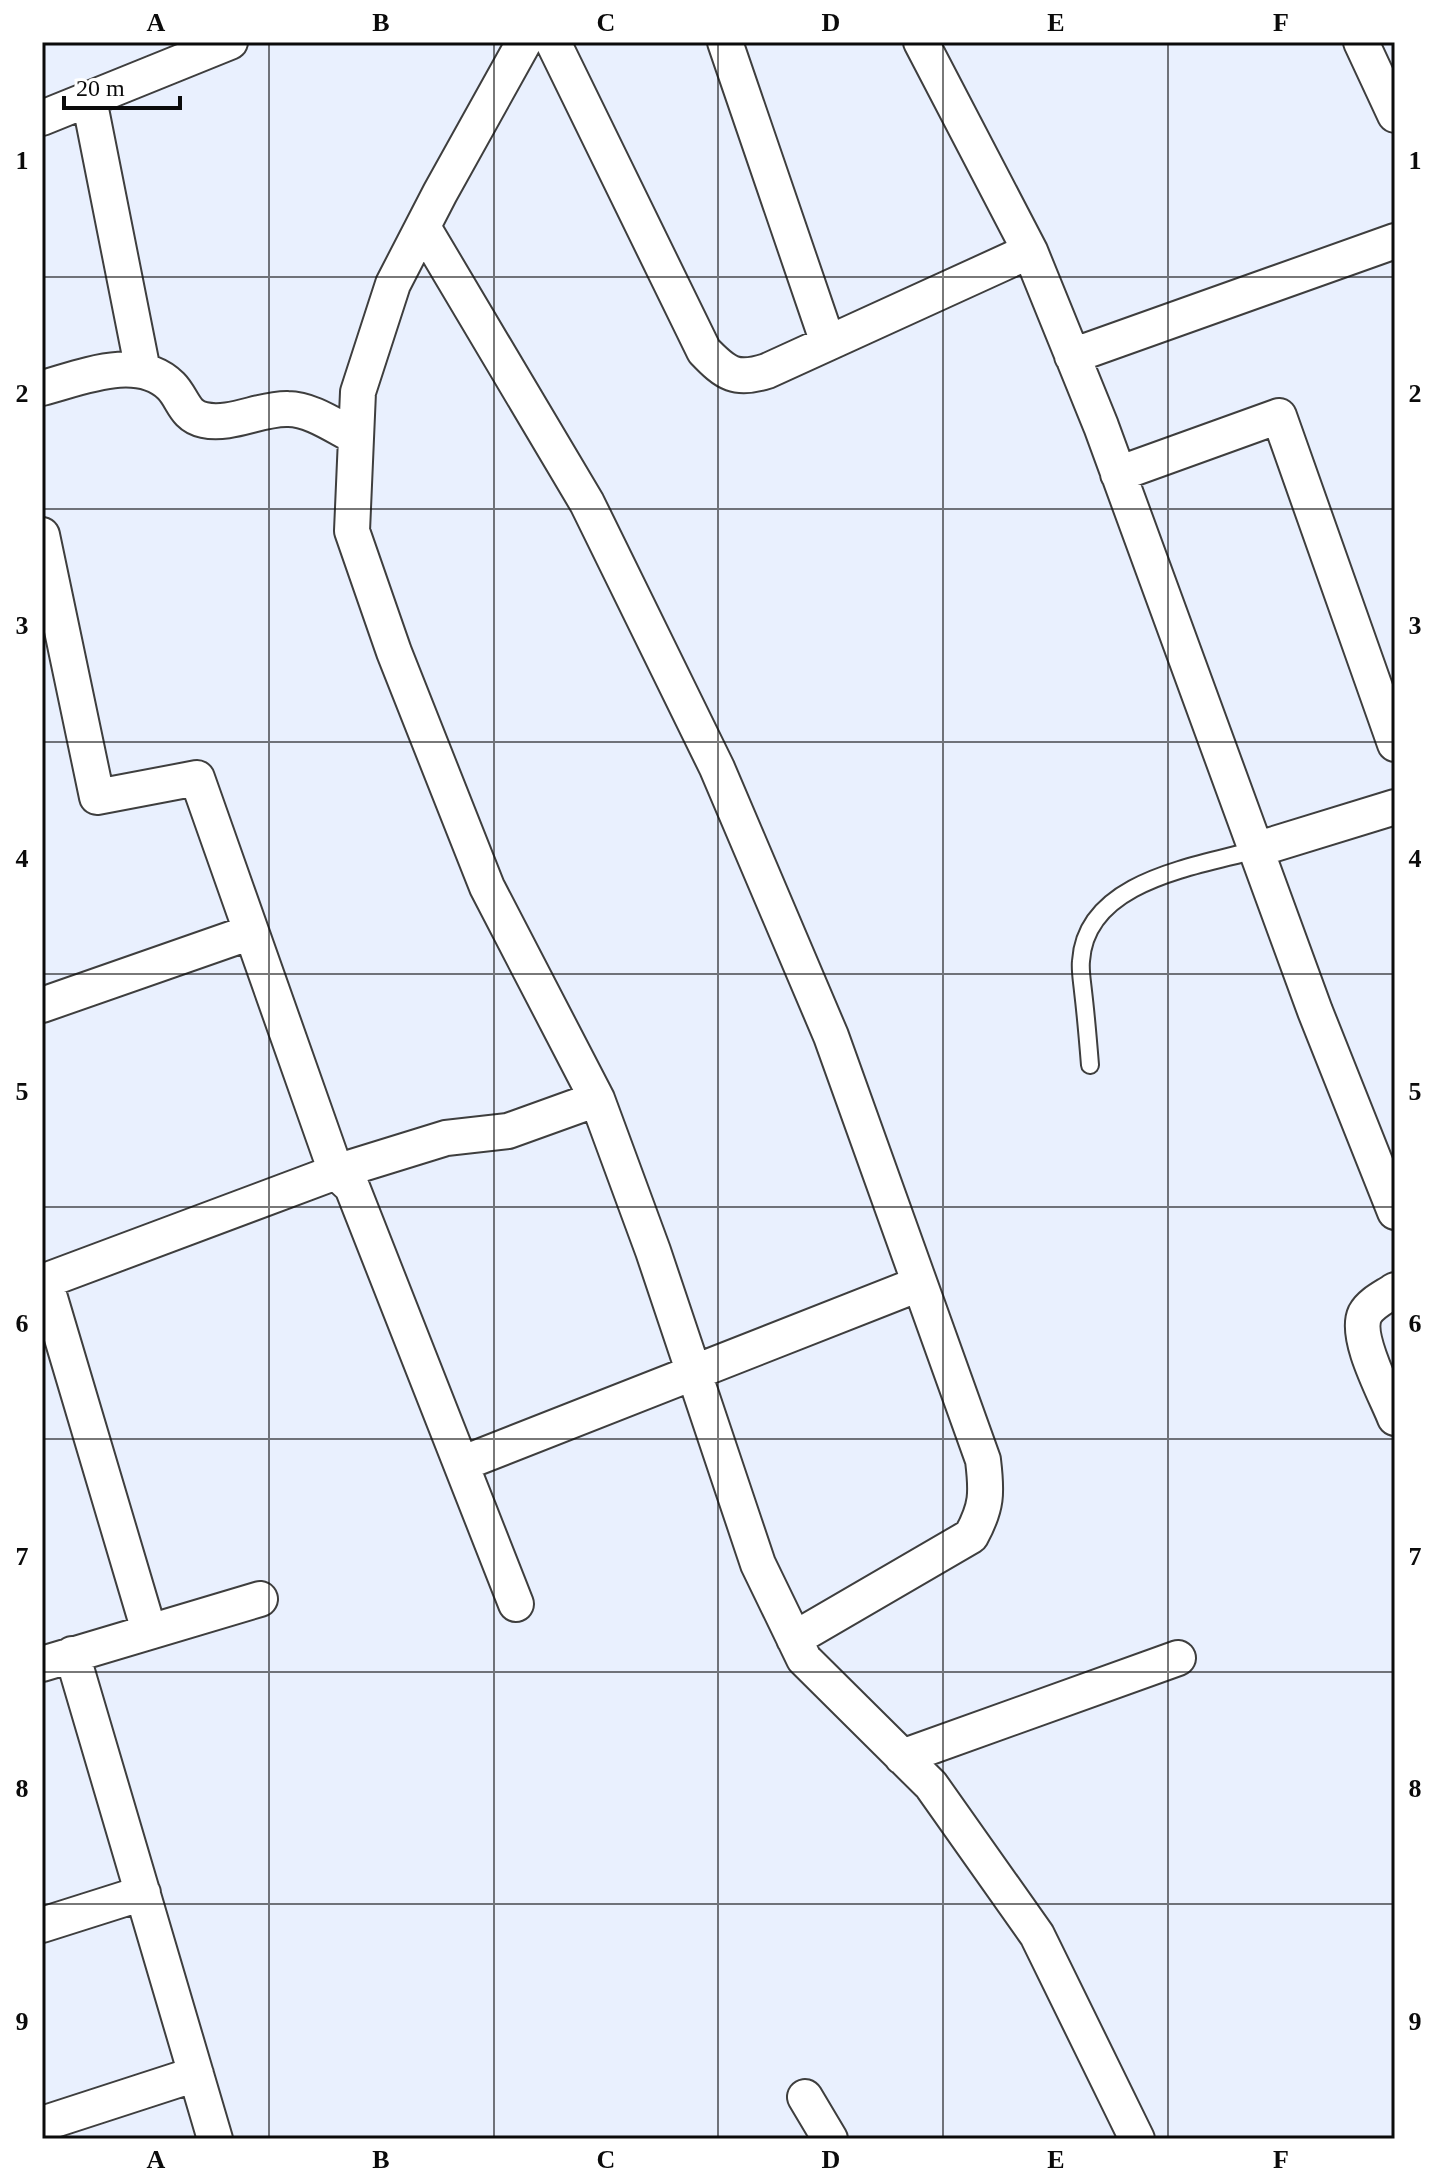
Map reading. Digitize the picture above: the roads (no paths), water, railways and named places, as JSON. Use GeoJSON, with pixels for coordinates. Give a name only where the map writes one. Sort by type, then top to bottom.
{"type":"FeatureCollection","features":[{"type":"Feature","properties":{"kind":"street"},"geometry":{"type":"LineString","coordinates":[[42,118],[230,42]]}},
{"type":"Feature","properties":{"kind":"street"},"geometry":{"type":"LineString","coordinates":[[524,42],[393,284],[358,392],[352,531],[394,652],[487,887],[597,1099],[653,1251],[758,1564],[794,1639],[804,1659],[931,1785],[1037,1935],[1137,2139]]}},
{"type":"Feature","properties":{"kind":"street"},"geometry":{"type":"LineString","coordinates":[[553,42],[704,351],[721,368],[734,375],[750,377],[1030,251]]}},
{"type":"Feature","properties":{"kind":"street"},"geometry":{"type":"LineString","coordinates":[[725,42],[828,343]]}},
{"type":"Feature","properties":{"kind":"street"},"geometry":{"type":"LineString","coordinates":[[921,42],[1030,251],[1118,474],[1315,1011],[1395,1212]]}},
{"type":"Feature","properties":{"kind":"street"},"geometry":{"type":"LineString","coordinates":[[1361,42],[1395,115]]}},
{"type":"Feature","properties":{"kind":"street"},"geometry":{"type":"LineString","coordinates":[[89,99],[143,371]]}},
{"type":"Feature","properties":{"kind":"street"},"geometry":{"type":"LineString","coordinates":[[423,227],[587,503],[717,768],[831,1036],[983,1460],[987,1494],[982,1517],[971,1536],[794,1639]]}},
{"type":"Feature","properties":{"kind":"street"},"geometry":{"type":"LineString","coordinates":[[1072,356],[1395,241]]}},
{"type":"Feature","properties":{"kind":"street"},"geometry":{"type":"LineString","coordinates":[[42,388],[108,371],[143,371],[162,379],[173,388],[184,408],[206,421],[285,408],[299,410],[356,437]]}},
{"type":"Feature","properties":{"kind":"street"},"geometry":{"type":"LineString","coordinates":[[1118,474],[1279,416],[1395,744]]}},
{"type":"Feature","properties":{"kind":"street"},"geometry":{"type":"LineString","coordinates":[[42,535],[97,797],[197,778],[336,1172],[352,1187],[516,1604]]}},
{"type":"Feature","properties":{"kind":"street"},"geometry":{"type":"LineString","coordinates":[[1255,850],[1395,807]]}},
{"type":"Feature","properties":{"kind":"street"},"geometry":{"type":"LineString","coordinates":[[42,1005],[251,932]]}},
{"type":"Feature","properties":{"kind":"street"},"geometry":{"type":"LineString","coordinates":[[149,1631],[44,1282],[336,1172],[446,1138],[508,1131],[597,1099]]}},
{"type":"Feature","properties":{"kind":"street"},"geometry":{"type":"LineString","coordinates":[[461,1464],[919,1284]]}},
{"type":"Feature","properties":{"kind":"street"},"geometry":{"type":"LineString","coordinates":[[1395,1290],[1374,1303],[1363,1321],[1365,1341],[1395,1418]]}},
{"type":"Feature","properties":{"kind":"street"},"geometry":{"type":"LineString","coordinates":[[215,2139],[143,1893],[57,1659],[260,1599]]}},
{"type":"Feature","properties":{"kind":"street"},"geometry":{"type":"LineString","coordinates":[[902,1757],[1178,1658]]}},
{"type":"Feature","properties":{"kind":"street"},"geometry":{"type":"LineString","coordinates":[[42,1925],[143,1893]]}},
{"type":"Feature","properties":{"kind":"street"},"geometry":{"type":"LineString","coordinates":[[42,2124],[196,2074]]}},
{"type":"Feature","properties":{"kind":"street"},"geometry":{"type":"LineString","coordinates":[[805,2097],[830,2139]]}},
{"type":"Feature","properties":{"kind":"lane"},"geometry":{"type":"LineString","coordinates":[[1090,1065],[1080,959],[1091,925],[1104,907],[1125,891],[1164,876],[1255,850]]}}]}
